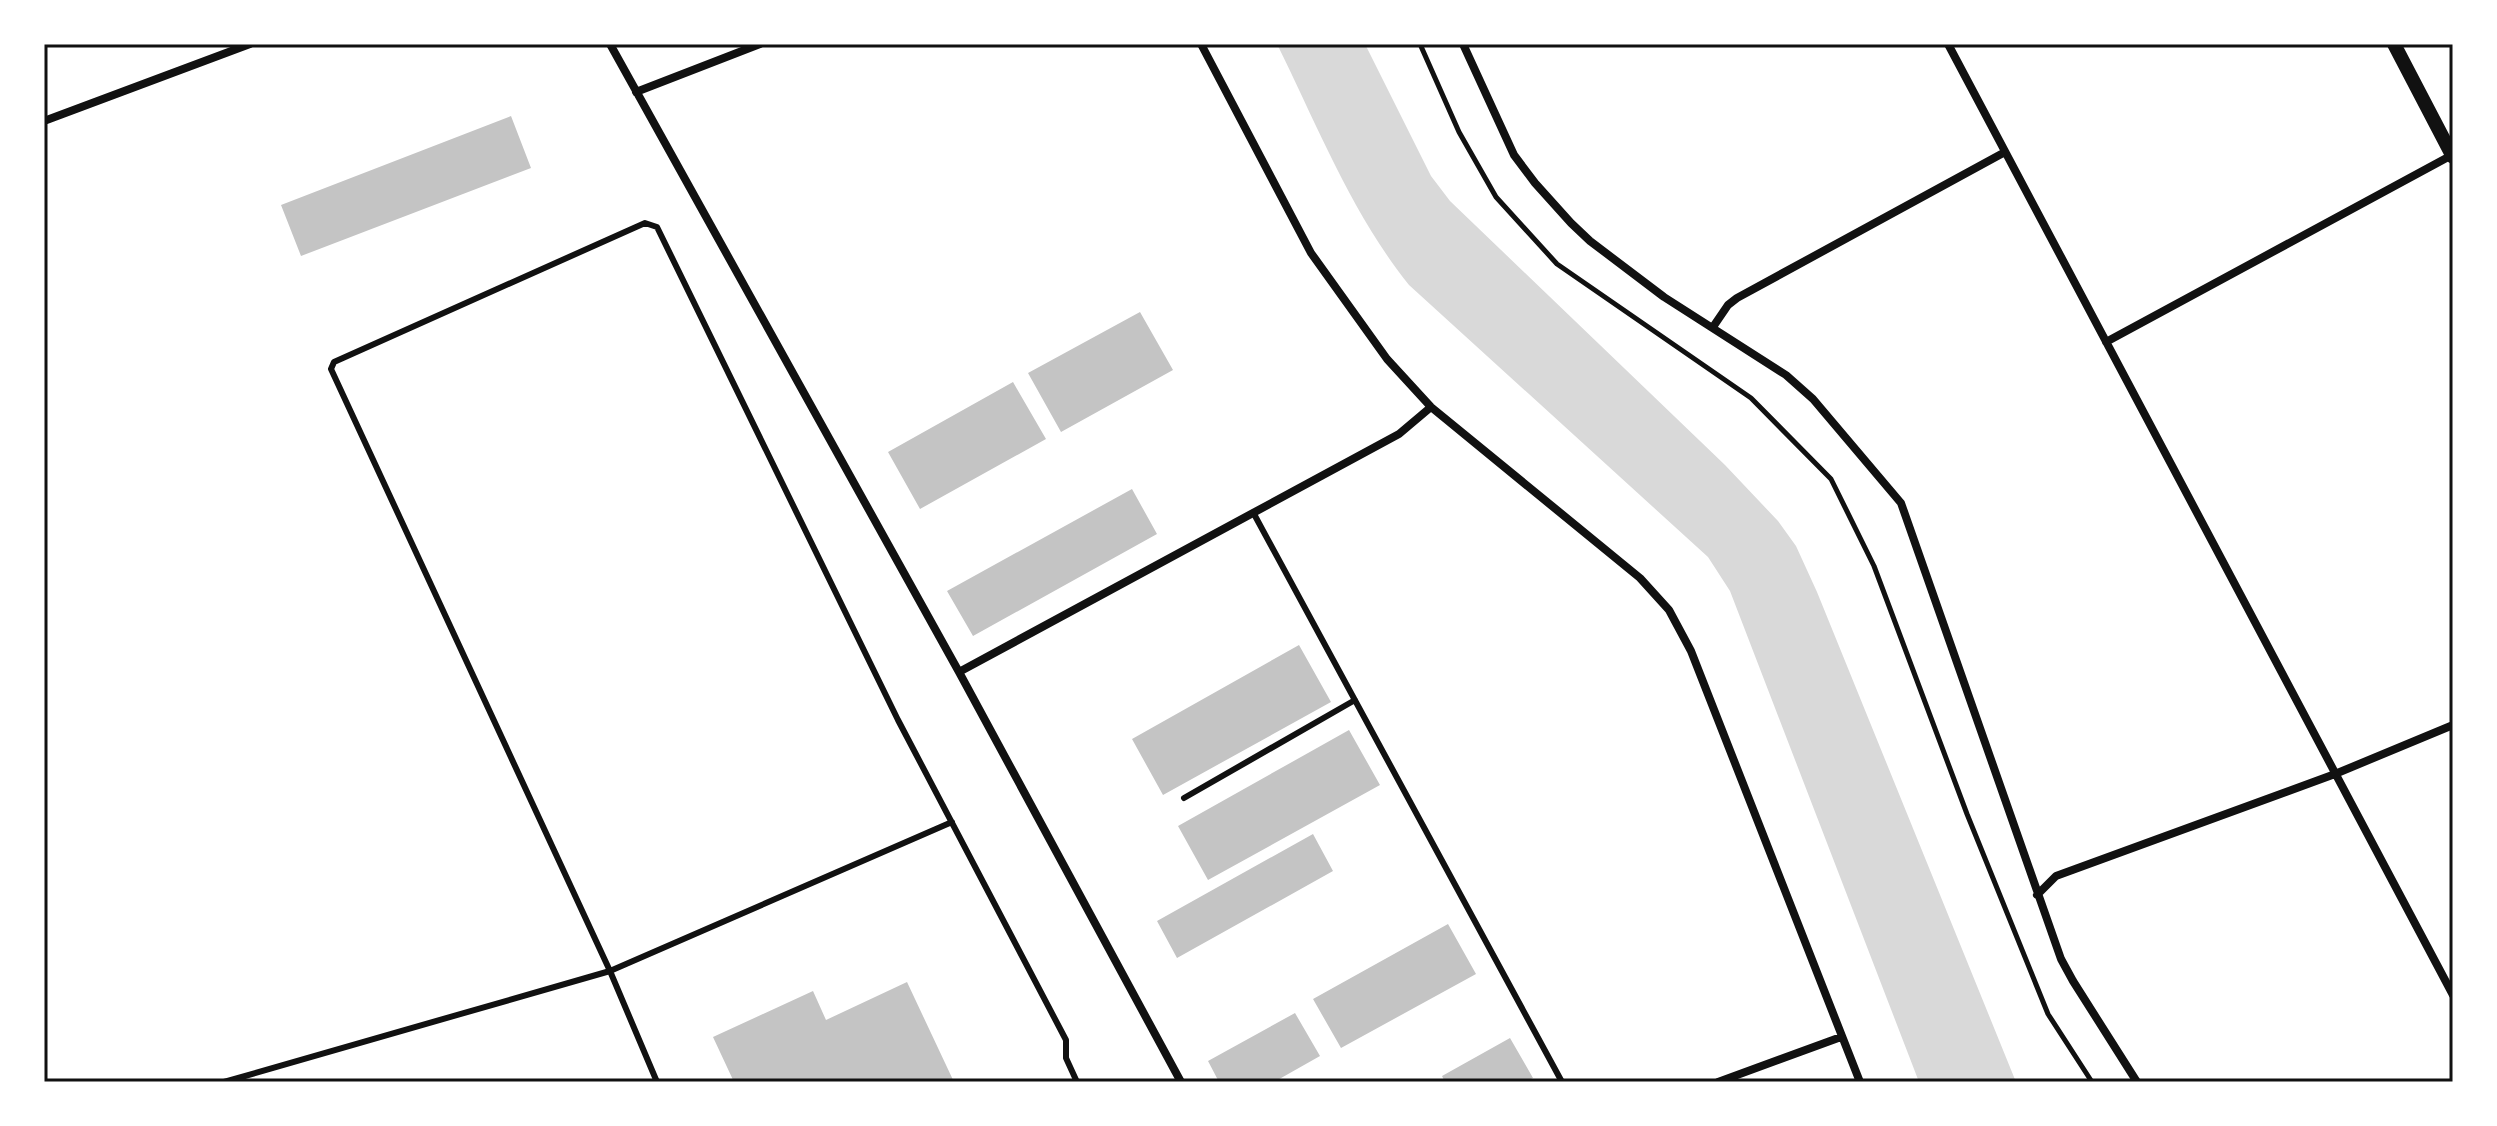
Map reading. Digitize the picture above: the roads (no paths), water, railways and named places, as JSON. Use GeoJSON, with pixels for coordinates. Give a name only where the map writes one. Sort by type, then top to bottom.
{"type":"FeatureCollection","features":[{"type":"Feature","properties":{"kind":"street"},"geometry":{"type":"LineString","coordinates":[[44,121],[250,44]]}},
{"type":"Feature","properties":{"kind":"street"},"geometry":{"type":"LineString","coordinates":[[610,44],[959,672],[1181,1082]]}},
{"type":"Feature","properties":{"kind":"street"},"geometry":{"type":"LineString","coordinates":[[636,92],[760,44]]}},
{"type":"Feature","properties":{"kind":"street"},"geometry":{"type":"LineString","coordinates":[[1201,44],[1311,253],[1387,359],[1431,407],[1640,578],[1669,610],[1691,651],[1860,1082]]}},
{"type":"Feature","properties":{"kind":"street"},"geometry":{"type":"LineString","coordinates":[[1463,44],[1514,155],[1544,194],[1590,241],[1664,297],[1786,375],[1813,399],[1901,503],[2037,895],[2073,981],[2137,1082]]}},
{"type":"Feature","properties":{"kind":"street"},"geometry":{"type":"LineString","coordinates":[[1948,44],[2453,995]]}},
{"type":"Feature","properties":{"kind":"street"},"geometry":{"type":"LineString","coordinates":[[2106,342],[2452,156],[2394,44]]}},
{"type":"Feature","properties":{"kind":"street"},"geometry":{"type":"LineString","coordinates":[[1713,327],[1728,305],[1737,298],[2005,152]]}},
{"type":"Feature","properties":{"kind":"street"},"geometry":{"type":"LineString","coordinates":[[959,672],[1399,434],[1431,407]]}},
{"type":"Feature","properties":{"kind":"street"},"geometry":{"type":"LineString","coordinates":[[2037,895],[2056,876],[2335,774],[2453,725]]}},
{"type":"Feature","properties":{"kind":"street"},"geometry":{"type":"LineString","coordinates":[[1718,1082],[1841,1037]]}},
{"type":"Feature","properties":{"kind":"lane"},"geometry":{"type":"LineString","coordinates":[[657,1082],[610,971],[331,369],[334,362],[645,223],[657,227],[898,720],[1066,1040],[1066,1058],[1077,1082]]}},
{"type":"Feature","properties":{"kind":"lane"},"geometry":{"type":"LineString","coordinates":[[1254,514],[1562,1082]]}},
{"type":"Feature","properties":{"kind":"lane"},"geometry":{"type":"LineString","coordinates":[[1184,798],[1355,700]]}},
{"type":"Feature","properties":{"kind":"lane"},"geometry":{"type":"LineString","coordinates":[[224,1082],[610,971],[952,822]]}}]}
